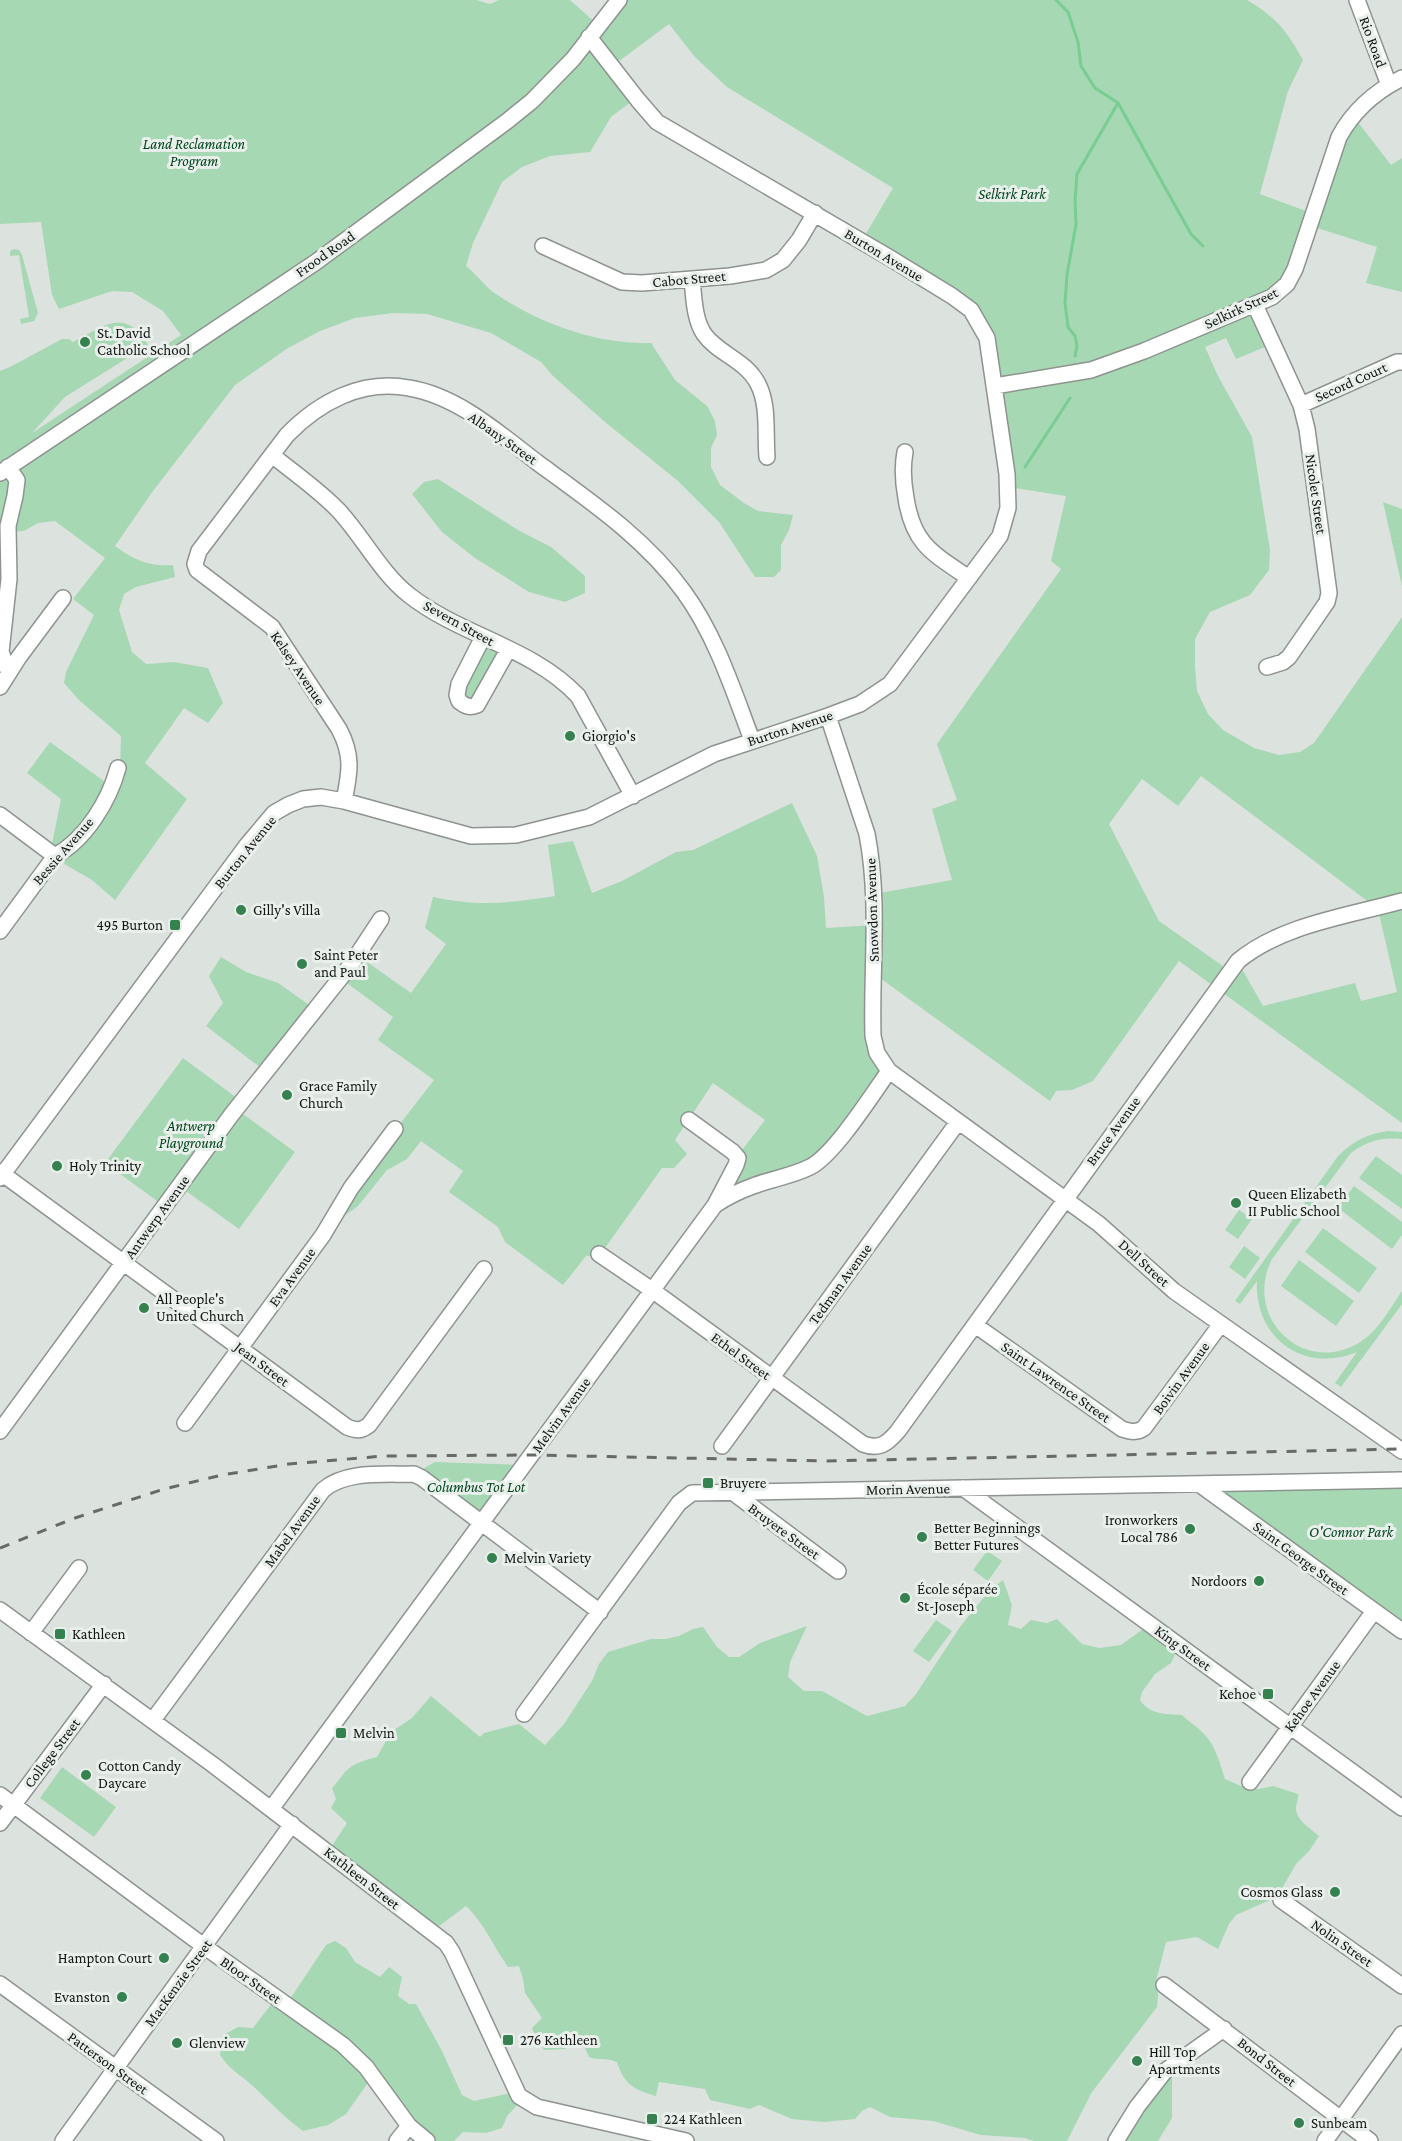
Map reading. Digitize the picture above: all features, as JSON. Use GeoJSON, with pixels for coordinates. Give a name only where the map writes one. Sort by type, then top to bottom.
{"type":"FeatureCollection","features":[{"type":"Feature","properties":{"kind":"street","name":"Frood Road"},"geometry":{"type":"LineString","coordinates":[[4,470],[316,262],[532,101],[573,59],[620,0]]}},
{"type":"Feature","properties":{"kind":"street","name":"Rio Road"},"geometry":{"type":"LineString","coordinates":[[1357,0],[1395,82]]}},
{"type":"Feature","properties":{"kind":"street","name":"Burton Avenue"},"geometry":{"type":"LineString","coordinates":[[1,1175],[274,813],[288,805],[321,797],[344,801],[471,836],[493,837],[576,821],[633,796],[694,762],[860,704],[890,684],[1000,536],[1008,507],[1008,474],[987,338],[971,310],[952,296],[815,213],[657,122],[589,37]]}},
{"type":"Feature","properties":{"kind":"street","name":"Selkirk Street"},"geometry":{"type":"LineString","coordinates":[[995,386],[1091,370],[1255,305],[1281,290],[1292,277],[1339,137],[1349,120],[1358,111],[1395,82]]}},
{"type":"Feature","properties":{"kind":"street","name":"Cabot Street"},"geometry":{"type":"LineString","coordinates":[[543,246],[622,282],[692,280],[752,273],[774,266],[783,260],[815,213]]}},
{"type":"Feature","properties":{"kind":"street"},"geometry":{"type":"LineString","coordinates":[[692,280],[696,310],[705,335],[747,368],[758,385],[765,410],[767,457]]}},
{"type":"Feature","properties":{"kind":"street","name":"Nicolet Street"},"geometry":{"type":"LineString","coordinates":[[1255,305],[1301,405],[1307,429],[1329,593],[1327,602],[1289,657],[1283,662],[1267,667]]}},
{"type":"Feature","properties":{"kind":"street","name":"Secord Court"},"geometry":{"type":"LineString","coordinates":[[1301,405],[1402,362]]}},
{"type":"Feature","properties":{"kind":"street","name":"Albany Street"},"geometry":{"type":"LineString","coordinates":[[195,564],[199,551],[287,435],[310,413],[334,399],[361,390],[396,386],[409,388],[445,400],[481,421],[579,493],[642,543],[684,591],[701,617],[723,664],[752,740]]}},
{"type":"Feature","properties":{"kind":"street"},"geometry":{"type":"LineString","coordinates":[[905,452],[902,476],[910,522],[915,533],[929,548],[969,578]]}},
{"type":"Feature","properties":{"kind":"street","name":"Severn Street"},"geometry":{"type":"LineString","coordinates":[[272,456],[340,512],[407,593],[425,606],[555,675],[578,696],[633,796]]}},
{"type":"Feature","properties":{"kind":"street"},"geometry":{"type":"LineString","coordinates":[[4,470],[17,480],[8,526],[9,579],[1,652],[9,673]]}},
{"type":"Feature","properties":{"kind":"street","name":"Kelsey Avenue"},"geometry":{"type":"LineString","coordinates":[[195,564],[197,570],[272,627],[339,729],[347,744],[350,769],[344,801]]}},
{"type":"Feature","properties":{"kind":"street"},"geometry":{"type":"LineString","coordinates":[[0,687],[63,598]]}},
{"type":"Feature","properties":{"kind":"street"},"geometry":{"type":"LineString","coordinates":[[483,637],[457,690],[459,701],[463,705],[471,708],[477,705],[485,695],[508,650]]}},
{"type":"Feature","properties":{"kind":"street","name":"Snowdon Avenue"},"geometry":{"type":"LineString","coordinates":[[828,716],[864,824],[870,851],[875,910],[873,1036],[877,1053],[889,1071]]}},
{"type":"Feature","properties":{"kind":"street","name":"Bessie Avenue"},"geometry":{"type":"LineString","coordinates":[[0,930],[55,856],[68,849],[86,829],[109,794],[118,768]]}},
{"type":"Feature","properties":{"kind":"street"},"geometry":{"type":"LineString","coordinates":[[0,815],[55,856]]}},
{"type":"Feature","properties":{"kind":"street","name":"Bruce Avenue"},"geometry":{"type":"LineString","coordinates":[[885,1444],[898,1431],[1238,961],[1262,943],[1286,932],[1402,901]]}},
{"type":"Feature","properties":{"kind":"street","name":"Antwerp Avenue"},"geometry":{"type":"LineString","coordinates":[[0,1431],[232,1114],[350,966],[381,919]]}},
{"type":"Feature","properties":{"kind":"street","name":"Dell Street"},"geometry":{"type":"LineString","coordinates":[[889,1071],[1114,1236],[1174,1291],[1402,1451]]}},
{"type":"Feature","properties":{"kind":"street","name":"Melvin Avenue"},"geometry":{"type":"LineString","coordinates":[[271,1809],[715,1205],[746,1188],[800,1171],[818,1162],[834,1147],[889,1071]]}},
{"type":"Feature","properties":{"kind":"street"},"geometry":{"type":"LineString","coordinates":[[689,1120],[738,1158],[715,1205]]}},
{"type":"Feature","properties":{"kind":"street","name":"Tedman Avenue"},"geometry":{"type":"LineString","coordinates":[[722,1446],[958,1122]]}},
{"type":"Feature","properties":{"kind":"street","name":"Eva Avenue"},"geometry":{"type":"LineString","coordinates":[[185,1423],[323,1235],[351,1188],[395,1129]]}},
{"type":"Feature","properties":{"kind":"street","name":"Jean Street"},"geometry":{"type":"LineString","coordinates":[[1,1175],[347,1427],[362,1430],[377,1415],[484,1269]]}},
{"type":"Feature","properties":{"kind":"street","name":"Ethel Street"},"geometry":{"type":"LineString","coordinates":[[599,1254],[652,1290],[862,1444],[879,1447],[885,1444]]}},
{"type":"Feature","properties":{"kind":"street","name":"Boivin Avenue"},"geometry":{"type":"LineString","coordinates":[[1140,1431],[1157,1412],[1221,1324]]}},
{"type":"Feature","properties":{"kind":"street","name":"Saint Lawrence Street"},"geometry":{"type":"LineString","coordinates":[[975,1325],[1122,1429],[1130,1432],[1140,1431]]}},
{"type":"Feature","properties":{"kind":"street","name":"Mabel Avenue"},"geometry":{"type":"LineString","coordinates":[[153,1720],[322,1490],[329,1484],[352,1476],[414,1474],[422,1478],[600,1612]]}},
{"type":"Feature","properties":{"kind":"street","name":"Morin Avenue"},"geometry":{"type":"LineString","coordinates":[[524,1714],[685,1497],[700,1492],[1402,1480]]}},
{"type":"Feature","properties":{"kind":"street","name":"Saint George Street"},"geometry":{"type":"LineString","coordinates":[[1199,1484],[1402,1631]]}},
{"type":"Feature","properties":{"kind":"street","name":"King Street"},"geometry":{"type":"LineString","coordinates":[[963,1488],[1402,1808]]}},
{"type":"Feature","properties":{"kind":"street","name":"Bruyere Street"},"geometry":{"type":"LineString","coordinates":[[731,1491],[838,1571]]}},
{"type":"Feature","properties":{"kind":"street"},"geometry":{"type":"LineString","coordinates":[[31,1633],[79,1568]]}},
{"type":"Feature","properties":{"kind":"street","name":"Kathleen Street"},"geometry":{"type":"LineString","coordinates":[[0,1610],[153,1720],[446,1943],[519,2096],[537,2107],[686,2141]]}},
{"type":"Feature","properties":{"kind":"street","name":"Kehoe Avenue"},"geometry":{"type":"LineString","coordinates":[[1250,1782],[1374,1611]]}},
{"type":"Feature","properties":{"kind":"street","name":"College Street"},"geometry":{"type":"LineString","coordinates":[[0,1822],[104,1684]]}},
{"type":"Feature","properties":{"kind":"street","name":"Bloor Street"},"geometry":{"type":"LineString","coordinates":[[0,1795],[205,1947],[343,2045],[366,2067],[409,2126],[427,2141]]}},
{"type":"Feature","properties":{"kind":"street","name":"MacKenzie Street"},"geometry":{"type":"LineString","coordinates":[[63,2141],[292,1824]]}},
{"type":"Feature","properties":{"kind":"street","name":"Nolin Street"},"geometry":{"type":"LineString","coordinates":[[1281,1900],[1402,1986]]}},
{"type":"Feature","properties":{"kind":"street","name":"Patterson Street"},"geometry":{"type":"LineString","coordinates":[[0,1984],[216,2141]]}},
{"type":"Feature","properties":{"kind":"street","name":"Bond Street"},"geometry":{"type":"LineString","coordinates":[[1164,1985],[1370,2141]]}},
{"type":"Feature","properties":{"kind":"street"},"geometry":{"type":"LineString","coordinates":[[1116,2141],[1137,2107],[1165,2071],[1224,2029]]}},
{"type":"Feature","properties":{"kind":"street"},"geometry":{"type":"LineString","coordinates":[[1325,2141],[1402,2034]]}},
{"type":"Feature","properties":{"kind":"street"},"geometry":{"type":"LineString","coordinates":[[397,2141],[409,2126]]}},
{"type":"Feature","properties":{"kind":"green space"},"geometry":{"type":"Polygon","coordinates":[[[0,0],[476,0],[490,4],[499,0],[570,0],[598,25],[619,0],[1247,0],[1280,26],[1303,60],[1288,91],[1260,194],[1314,214],[1354,117],[1391,165],[1402,158],[1402,292],[1366,283],[1377,247],[1311,226],[1296,269],[1255,306],[1272,344],[1236,359],[1226,338],[1205,347],[1218,376],[1252,437],[1270,550],[1269,570],[1250,595],[1210,612],[1195,639],[1197,691],[1208,714],[1223,730],[1254,748],[1279,755],[1300,752],[1314,743],[1402,617],[1402,1123],[1179,961],[1093,1081],[1072,1090],[1056,1091],[1050,1101],[873,973],[872,1018],[888,1071],[825,1154],[730,1195],[736,1158],[765,1120],[713,1083],[675,1140],[687,1154],[674,1168],[662,1168],[600,1255],[586,1256],[563,1285],[505,1242],[498,1227],[449,1192],[463,1171],[421,1141],[407,1159],[387,1170],[358,1206],[334,1220],[396,1129],[434,1080],[378,1040],[393,1017],[340,978],[357,955],[411,993],[446,944],[425,928],[433,897],[465,902],[494,903],[555,896],[548,845],[573,841],[592,893],[622,881],[676,852],[693,850],[792,803],[817,856],[824,897],[826,928],[874,925],[874,894],[952,880],[932,809],[957,800],[937,744],[1061,569],[1051,561],[1066,496],[1008,487],[990,357],[970,311],[861,242],[893,188],[727,87],[695,57],[669,24],[611,67],[636,98],[611,117],[590,152],[550,156],[522,167],[502,182],[473,243],[466,266],[493,292],[548,322],[589,336],[631,343],[651,343],[675,380],[707,406],[715,421],[717,435],[711,448],[711,467],[720,485],[758,511],[793,515],[789,530],[781,545],[781,570],[774,577],[755,577],[719,522],[678,481],[605,422],[553,376],[541,362],[491,333],[427,314],[393,313],[355,318],[320,331],[288,348],[235,385],[153,491],[115,546],[142,562],[173,565],[175,577],[136,587],[124,594],[119,610],[132,652],[146,664],[174,662],[208,668],[223,703],[208,723],[184,708],[145,763],[187,799],[115,900],[92,880],[49,852],[61,799],[27,773],[50,742],[112,787],[120,768],[121,736],[79,700],[64,683],[66,672],[94,615],[73,599],[105,558],[55,521],[38,523],[24,531],[3,532],[0,613],[0,371],[62,339],[69,339],[73,342],[114,323],[131,326],[148,345],[65,397],[32,433],[181,335],[163,311],[132,292],[112,291],[59,309],[52,295],[41,222],[0,224],[0,0]],[[1201,776],[1178,806],[1142,779],[1109,824],[1159,921],[1230,971],[1238,962],[1263,1006],[1355,983],[1361,1001],[1397,992],[1378,909],[1201,776]]]}},
{"type":"Feature","properties":{"kind":"green space"},"geometry":{"type":"Polygon","coordinates":[[[19,250],[22,255],[38,313],[34,321],[21,324],[20,319],[29,317],[19,255],[10,256],[10,251],[19,250]]]}},
{"type":"Feature","properties":{"kind":"green space"},"geometry":{"type":"Polygon","coordinates":[[[438,479],[518,530],[551,547],[585,576],[585,593],[565,602],[529,592],[475,558],[442,532],[412,494],[424,482],[438,479]]]}},
{"type":"Feature","properties":{"kind":"green space"},"geometry":{"type":"Polygon","coordinates":[[[1383,502],[1402,509],[1402,586],[1383,502]]]}},
{"type":"Feature","properties":{"kind":"green space"},"geometry":{"type":"Polygon","coordinates":[[[483,639],[507,651],[471,706],[458,690],[483,639]]]}},
{"type":"Feature","properties":{"kind":"green space"},"geometry":{"type":"Polygon","coordinates":[[[221,957],[246,972],[278,983],[315,1009],[265,1071],[206,1026],[223,1003],[209,976],[221,957]]]}},
{"type":"Feature","properties":{"kind":"green space","name":"Antwerp Playground"},"geometry":{"type":"Polygon","coordinates":[[[183,1058],[241,1101],[236,1109],[295,1152],[239,1229],[179,1186],[164,1206],[105,1163],[183,1058]]]}},
{"type":"Feature","properties":{"kind":"green space"},"geometry":{"type":"Polygon","coordinates":[[[1388,1131],[1402,1132],[1402,1139],[1375,1141],[1351,1153],[1272,1259],[1265,1280],[1265,1301],[1271,1319],[1283,1334],[1298,1346],[1316,1352],[1336,1352],[1357,1344],[1371,1334],[1402,1291],[1402,1304],[1341,1387],[1335,1383],[1357,1352],[1337,1358],[1319,1358],[1301,1354],[1286,1346],[1273,1334],[1264,1319],[1258,1301],[1257,1281],[1240,1304],[1235,1301],[1338,1156],[1361,1139],[1388,1131]]]}},
{"type":"Feature","properties":{"kind":"green space"},"geometry":{"type":"Polygon","coordinates":[[[1376,1156],[1402,1175],[1402,1209],[1359,1178],[1376,1156]]]}},
{"type":"Feature","properties":{"kind":"green space"},"geometry":{"type":"Polygon","coordinates":[[[1354,1186],[1402,1222],[1402,1235],[1392,1249],[1338,1208],[1354,1186]]]}},
{"type":"Feature","properties":{"kind":"green space"},"geometry":{"type":"Polygon","coordinates":[[[1239,1210],[1252,1219],[1238,1239],[1225,1230],[1239,1210]]]}},
{"type":"Feature","properties":{"kind":"green space"},"geometry":{"type":"Polygon","coordinates":[[[1323,1228],[1377,1268],[1359,1293],[1305,1252],[1323,1228]]]}},
{"type":"Feature","properties":{"kind":"green space"},"geometry":{"type":"Polygon","coordinates":[[[1244,1246],[1260,1258],[1245,1279],[1229,1267],[1244,1246]]]}},
{"type":"Feature","properties":{"kind":"green space"},"geometry":{"type":"Polygon","coordinates":[[[1299,1260],[1354,1301],[1336,1326],[1281,1286],[1299,1260]]]}},
{"type":"Feature","properties":{"kind":"green space","name":"Columbus Tot Lot"},"geometry":{"type":"Polygon","coordinates":[[[435,1462],[523,1465],[481,1522],[416,1473],[435,1462]]]}},
{"type":"Feature","properties":{"kind":"green space","name":"O'Connor Park"},"geometry":{"type":"Polygon","coordinates":[[[1402,1481],[1402,1632],[1199,1485],[1402,1481]]]}},
{"type":"Feature","properties":{"kind":"green space"},"geometry":{"type":"Polygon","coordinates":[[[987,1551],[1002,1561],[988,1581],[973,1570],[987,1551]]]}},
{"type":"Feature","properties":{"kind":"green space"},"geometry":{"type":"Polygon","coordinates":[[[1003,1580],[1012,1605],[1008,1625],[1021,1629],[1031,1620],[1047,1623],[1057,1619],[1082,1644],[1099,1648],[1121,1645],[1150,1624],[1179,1646],[1171,1663],[1155,1674],[1142,1692],[1140,1700],[1153,1711],[1182,1715],[1202,1731],[1215,1750],[1225,1779],[1241,1786],[1259,1789],[1273,1786],[1298,1794],[1296,1809],[1299,1817],[1319,1836],[1296,1864],[1281,1890],[1270,1900],[1236,1915],[1229,1924],[1218,1949],[1197,1937],[1166,1942],[1156,1981],[1157,2007],[1092,2092],[1067,2141],[1034,2141],[1025,2138],[981,2135],[933,2121],[890,2117],[870,2107],[862,2111],[855,2119],[824,2122],[792,2119],[759,2105],[750,2109],[710,2100],[705,2089],[659,2082],[656,2096],[642,2091],[627,2081],[617,2062],[589,2057],[585,2048],[576,2043],[565,2049],[544,2050],[532,2028],[542,2018],[525,1993],[519,1966],[508,1967],[484,1928],[466,1906],[431,1932],[328,1852],[347,1823],[331,1808],[336,1799],[332,1788],[352,1766],[377,1757],[391,1732],[412,1718],[431,1696],[480,1737],[484,1733],[519,1724],[545,1745],[564,1724],[608,1652],[651,1639],[679,1636],[703,1627],[717,1647],[729,1657],[739,1657],[760,1643],[807,1626],[790,1662],[788,1677],[804,1691],[822,1691],[867,1716],[905,1706],[916,1694],[960,1627],[989,1591],[1003,1580]]]}},
{"type":"Feature","properties":{"kind":"green space"},"geometry":{"type":"Polygon","coordinates":[[[936,1620],[952,1631],[929,1662],[913,1651],[936,1620]]]}},
{"type":"Feature","properties":{"kind":"green space"},"geometry":{"type":"Polygon","coordinates":[[[62,1767],[116,1807],[94,1837],[40,1798],[62,1767]]]}},
{"type":"Feature","properties":{"kind":"green space"},"geometry":{"type":"Polygon","coordinates":[[[335,1941],[346,1948],[355,1962],[380,1977],[389,1967],[402,1977],[398,1996],[409,2004],[416,2004],[442,2051],[462,2095],[474,2101],[516,2092],[523,2099],[507,2116],[502,2128],[486,2133],[463,2132],[454,2141],[426,2141],[372,2077],[346,2114],[328,2125],[303,2131],[228,2065],[220,2055],[222,2036],[238,2027],[253,2028],[276,1998],[286,2005],[326,1945],[335,1941]]]}},
{"type":"Feature","properties":{"kind":"green space"},"geometry":{"type":"Polygon","coordinates":[[[1172,2067],[1172,2118],[1158,2141],[1118,2141],[1172,2067]]]}},
{"type":"Feature","properties":{"kind":"waterway"},"geometry":{"type":"LineString","coordinates":[[1056,0],[1068,12],[1078,42],[1081,66],[1095,88],[1118,103],[1191,234],[1203,246]]}},
{"type":"Feature","properties":{"kind":"waterway"},"geometry":{"type":"LineString","coordinates":[[1075,356],[1077,346],[1075,336],[1068,327],[1065,303],[1067,275],[1076,224],[1077,174],[1118,103]]}},
{"type":"Feature","properties":{"kind":"waterway"},"geometry":{"type":"LineString","coordinates":[[1025,467],[1070,398]]}},
{"type":"Feature","properties":{"kind":"railway"},"geometry":{"type":"LineString","coordinates":[[0,1548],[75,1518],[164,1489],[222,1475],[289,1464],[384,1456],[531,1455],[826,1461],[1402,1449]]}},
{"type":"Feature","properties":{"kind":"place","name":"St. David Catholic School"},"geometry":{"type":"Point","coordinates":[85,342]}},
{"type":"Feature","properties":{"kind":"place","name":"Giorgio's"},"geometry":{"type":"Point","coordinates":[570,736]}},
{"type":"Feature","properties":{"kind":"place","name":"Gilly's Villa"},"geometry":{"type":"Point","coordinates":[241,910]}},
{"type":"Feature","properties":{"kind":"place","name":"495 Burton"},"geometry":{"type":"Point","coordinates":[175,925]}},
{"type":"Feature","properties":{"kind":"place","name":"Saint Peter and Paul"},"geometry":{"type":"Point","coordinates":[302,964]}},
{"type":"Feature","properties":{"kind":"place","name":"Grace Family Church"},"geometry":{"type":"Point","coordinates":[287,1095]}},
{"type":"Feature","properties":{"kind":"place","name":"Holy Trinity"},"geometry":{"type":"Point","coordinates":[57,1166]}},
{"type":"Feature","properties":{"kind":"place","name":"Queen Elizabeth II Public School"},"geometry":{"type":"Point","coordinates":[1236,1203]}},
{"type":"Feature","properties":{"kind":"place","name":"All People's United Church"},"geometry":{"type":"Point","coordinates":[144,1308]}},
{"type":"Feature","properties":{"kind":"place","name":"Bruyere"},"geometry":{"type":"Point","coordinates":[708,1483]}},
{"type":"Feature","properties":{"kind":"place","name":"Ironworkers Local 786"},"geometry":{"type":"Point","coordinates":[1190,1529]}},
{"type":"Feature","properties":{"kind":"place","name":"Better Beginnings Better Futures"},"geometry":{"type":"Point","coordinates":[922,1537]}},
{"type":"Feature","properties":{"kind":"place","name":"Melvin Variety"},"geometry":{"type":"Point","coordinates":[492,1558]}},
{"type":"Feature","properties":{"kind":"place","name":"Nordoors"},"geometry":{"type":"Point","coordinates":[1259,1581]}},
{"type":"Feature","properties":{"kind":"place","name":"École séparée St-Joseph"},"geometry":{"type":"Point","coordinates":[905,1598]}},
{"type":"Feature","properties":{"kind":"place","name":"Kathleen"},"geometry":{"type":"Point","coordinates":[60,1634]}},
{"type":"Feature","properties":{"kind":"place","name":"Kehoe"},"geometry":{"type":"Point","coordinates":[1268,1694]}},
{"type":"Feature","properties":{"kind":"place","name":"Melvin"},"geometry":{"type":"Point","coordinates":[341,1733]}},
{"type":"Feature","properties":{"kind":"place","name":"Cotton Candy Daycare"},"geometry":{"type":"Point","coordinates":[86,1775]}},
{"type":"Feature","properties":{"kind":"place","name":"Cosmos Glass"},"geometry":{"type":"Point","coordinates":[1335,1892]}},
{"type":"Feature","properties":{"kind":"place","name":"Hampton Court"},"geometry":{"type":"Point","coordinates":[164,1958]}},
{"type":"Feature","properties":{"kind":"place","name":"Evanston"},"geometry":{"type":"Point","coordinates":[122,1997]}},
{"type":"Feature","properties":{"kind":"place","name":"276 Kathleen"},"geometry":{"type":"Point","coordinates":[508,2040]}},
{"type":"Feature","properties":{"kind":"place","name":"Glenview"},"geometry":{"type":"Point","coordinates":[177,2043]}},
{"type":"Feature","properties":{"kind":"place","name":"Hill Top Apartments"},"geometry":{"type":"Point","coordinates":[1137,2061]}},
{"type":"Feature","properties":{"kind":"place","name":"224 Kathleen"},"geometry":{"type":"Point","coordinates":[652,2119]}},
{"type":"Feature","properties":{"kind":"place","name":"Sunbeam"},"geometry":{"type":"Point","coordinates":[1299,2123]}},
{"type":"Feature","properties":{"kind":"park label","name":"Land Reclamation Program"},"geometry":{"type":"Point","coordinates":[194,152]}},
{"type":"Feature","properties":{"kind":"park label","name":"Selkirk Park"},"geometry":{"type":"Point","coordinates":[1012,194]}}]}
